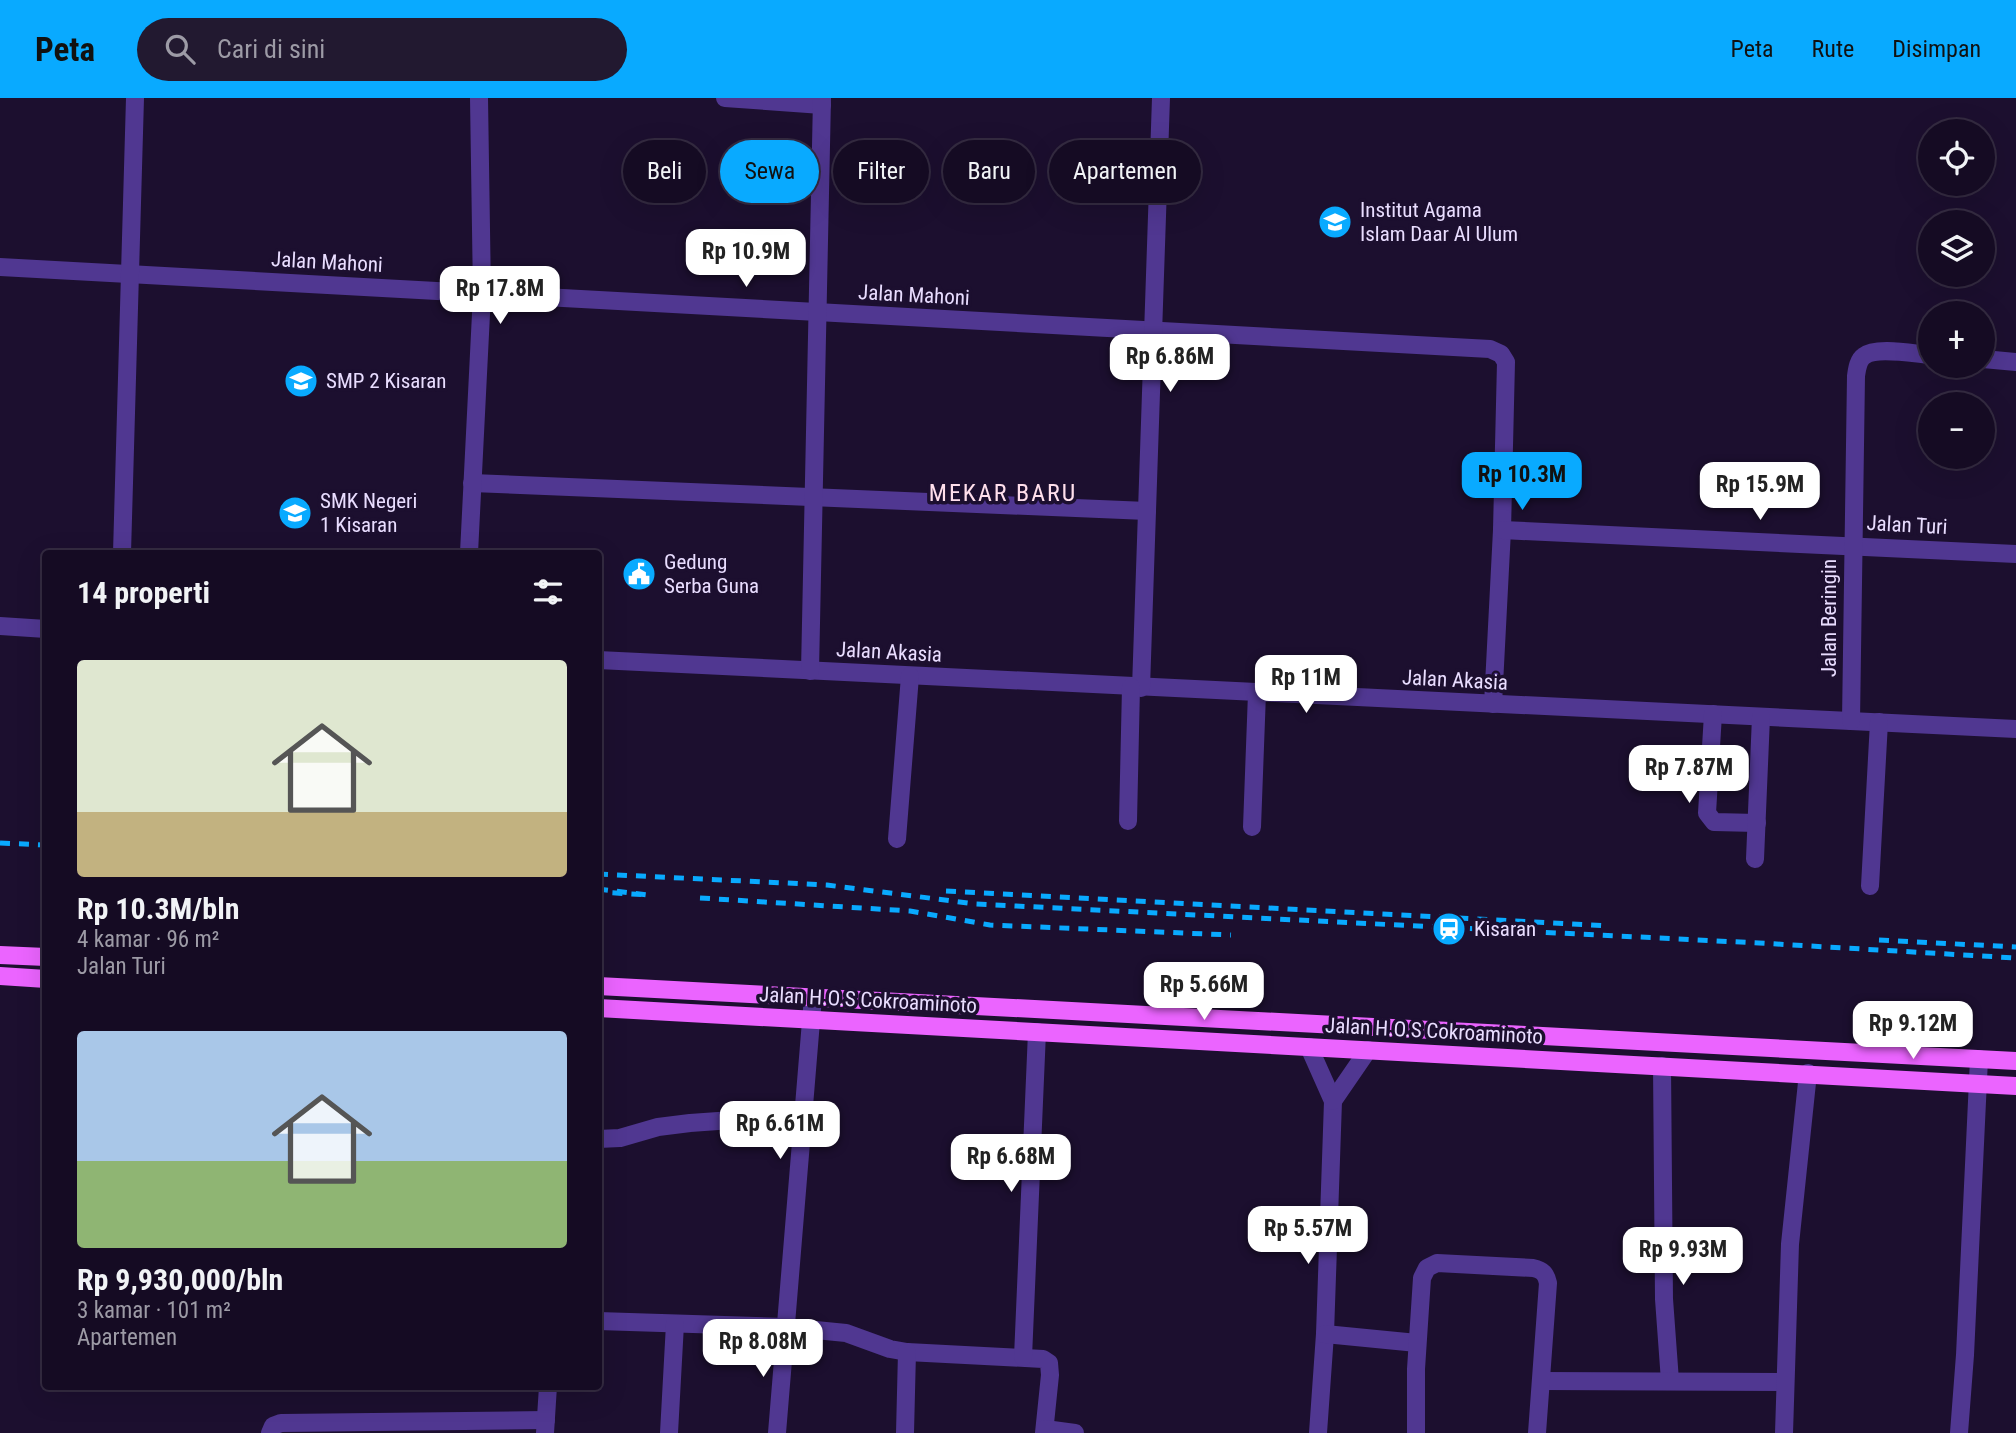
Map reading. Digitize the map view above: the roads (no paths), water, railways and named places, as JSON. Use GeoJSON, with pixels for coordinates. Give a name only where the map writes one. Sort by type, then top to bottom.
{"type":"FeatureCollection","features":[{"type":"Feature","properties":{"kind":"main road"},"geometry":{"type":"LineString","coordinates":[[0,955],[42,957]]}},
{"type":"Feature","properties":{"kind":"main road"},"geometry":{"type":"LineString","coordinates":[[0,976],[42,979]]}},
{"type":"Feature","properties":{"kind":"main road","name":"Jalan H.O.S Cokroaminoto"},"geometry":{"type":"LineString","coordinates":[[602,986],[2016,1061]]}},
{"type":"Feature","properties":{"kind":"main road","name":"Jalan H.O.S Cokroaminoto"},"geometry":{"type":"LineString","coordinates":[[602,1008],[2016,1086]]}},
{"type":"Feature","properties":{"kind":"street"},"geometry":{"type":"LineString","coordinates":[[122,550],[135,98]]}},
{"type":"Feature","properties":{"kind":"street"},"geometry":{"type":"LineString","coordinates":[[469,550],[482,294],[479,98]]}},
{"type":"Feature","properties":{"kind":"street"},"geometry":{"type":"LineString","coordinates":[[725,98],[822,102],[810,671]]}},
{"type":"Feature","properties":{"kind":"street"},"geometry":{"type":"LineString","coordinates":[[1128,821],[1147,511],[1161,98]]}},
{"type":"Feature","properties":{"kind":"street","name":"Jalan Mahoni"},"geometry":{"type":"LineString","coordinates":[[0,267],[1490,349],[1501,354],[1506,362],[1502,530]]}},
{"type":"Feature","properties":{"kind":"street","name":"Jalan Beringin"},"geometry":{"type":"LineString","coordinates":[[1851,721],[1856,376],[1860,361],[1865,355],[1876,351],[1918,354]]}},
{"type":"Feature","properties":{"kind":"street"},"geometry":{"type":"LineString","coordinates":[[1995,360],[2016,362]]}},
{"type":"Feature","properties":{"kind":"street"},"geometry":{"type":"LineString","coordinates":[[472,484],[1147,511]]}},
{"type":"Feature","properties":{"kind":"street"},"geometry":{"type":"LineString","coordinates":[[1493,704],[1502,530]]}},
{"type":"Feature","properties":{"kind":"street","name":"Jalan Turi"},"geometry":{"type":"LineString","coordinates":[[1502,530],[2016,554]]}},
{"type":"Feature","properties":{"kind":"street"},"geometry":{"type":"LineString","coordinates":[[0,626],[42,629]]}},
{"type":"Feature","properties":{"kind":"street","name":"Jalan Akasia"},"geometry":{"type":"LineString","coordinates":[[602,660],[2016,729]]}},
{"type":"Feature","properties":{"kind":"street"},"geometry":{"type":"LineString","coordinates":[[897,839],[910,676]]}},
{"type":"Feature","properties":{"kind":"street"},"geometry":{"type":"LineString","coordinates":[[1252,827],[1257,693]]}},
{"type":"Feature","properties":{"kind":"street"},"geometry":{"type":"LineString","coordinates":[[1713,714],[1707,813],[1714,822],[1757,823]]}},
{"type":"Feature","properties":{"kind":"street"},"geometry":{"type":"LineString","coordinates":[[1755,859],[1761,716]]}},
{"type":"Feature","properties":{"kind":"street"},"geometry":{"type":"LineString","coordinates":[[1870,886],[1879,722]]}},
{"type":"Feature","properties":{"kind":"street"},"geometry":{"type":"LineString","coordinates":[[777,1433],[813,997]]}},
{"type":"Feature","properties":{"kind":"street"},"geometry":{"type":"LineString","coordinates":[[1023,1357],[1037,1032]]}},
{"type":"Feature","properties":{"kind":"street"},"geometry":{"type":"LineString","coordinates":[[1309,1047],[1333,1101],[1325,1334],[1318,1433]]}},
{"type":"Feature","properties":{"kind":"street"},"geometry":{"type":"LineString","coordinates":[[1333,1101],[1368,1050]]}},
{"type":"Feature","properties":{"kind":"street"},"geometry":{"type":"LineString","coordinates":[[1959,1433],[1979,1059]]}},
{"type":"Feature","properties":{"kind":"street"},"geometry":{"type":"LineString","coordinates":[[1662,1066],[1664,1299],[1670,1381]]}},
{"type":"Feature","properties":{"kind":"street"},"geometry":{"type":"LineString","coordinates":[[1784,1433],[1790,1244],[1808,1073]]}},
{"type":"Feature","properties":{"kind":"street"},"geometry":{"type":"LineString","coordinates":[[602,1139],[620,1138],[658,1127],[690,1123],[803,1115]]}},
{"type":"Feature","properties":{"kind":"street"},"geometry":{"type":"LineString","coordinates":[[1416,1433],[1422,1279],[1427,1268],[1437,1263],[1541,1269],[1546,1275],[1548,1283],[1537,1433]]}},
{"type":"Feature","properties":{"kind":"street"},"geometry":{"type":"LineString","coordinates":[[602,1321],[846,1333],[890,1349],[907,1352],[1043,1359],[1049,1363],[1050,1375],[1044,1431],[1076,1433]]}},
{"type":"Feature","properties":{"kind":"street"},"geometry":{"type":"LineString","coordinates":[[669,1433],[675,1324]]}},
{"type":"Feature","properties":{"kind":"street"},"geometry":{"type":"LineString","coordinates":[[1325,1334],[1418,1343]]}},
{"type":"Feature","properties":{"kind":"street"},"geometry":{"type":"LineString","coordinates":[[905,1433],[907,1352]]}},
{"type":"Feature","properties":{"kind":"street"},"geometry":{"type":"LineString","coordinates":[[1542,1381],[1785,1382]]}},
{"type":"Feature","properties":{"kind":"street"},"geometry":{"type":"LineString","coordinates":[[270,1433],[273,1426],[281,1423],[387,1428],[545,1427],[548,1390]]}},
{"type":"Feature","properties":{"kind":"railway"},"geometry":{"type":"LineString","coordinates":[[0,843],[42,845]]}},
{"type":"Feature","properties":{"kind":"railway"},"geometry":{"type":"LineString","coordinates":[[602,874],[827,885],[976,904],[2016,958]]}},
{"type":"Feature","properties":{"kind":"railway"},"geometry":{"type":"LineString","coordinates":[[602,889],[648,895],[602,892]]}},
{"type":"Feature","properties":{"kind":"railway"},"geometry":{"type":"LineString","coordinates":[[946,891],[1610,926]]}},
{"type":"Feature","properties":{"kind":"railway"},"geometry":{"type":"LineString","coordinates":[[700,898],[910,911],[990,925],[1231,935]]}},
{"type":"Feature","properties":{"kind":"railway"},"geometry":{"type":"LineString","coordinates":[[1879,940],[2016,947]]}},
{"type":"Feature","properties":{"kind":"place","name":"Institut Agama Islam Daar Al Ulum"},"geometry":{"type":"Point","coordinates":[1335,222]}},
{"type":"Feature","properties":{"kind":"place","name":"SMP 2 Kisaran"},"geometry":{"type":"Point","coordinates":[301,381]}},
{"type":"Feature","properties":{"kind":"place","name":"SMK Negeri 1 Kisaran"},"geometry":{"type":"Point","coordinates":[295,513]}},
{"type":"Feature","properties":{"kind":"place","name":"Gedung Serba Guna"},"geometry":{"type":"Point","coordinates":[639,574]}},
{"type":"Feature","properties":{"kind":"place","name":"Kisaran"},"geometry":{"type":"Point","coordinates":[1449,929]}},
{"type":"Feature","properties":{"kind":"district","name":"MEKAR BARU"},"geometry":{"type":"Point","coordinates":[1003,493]}}]}
